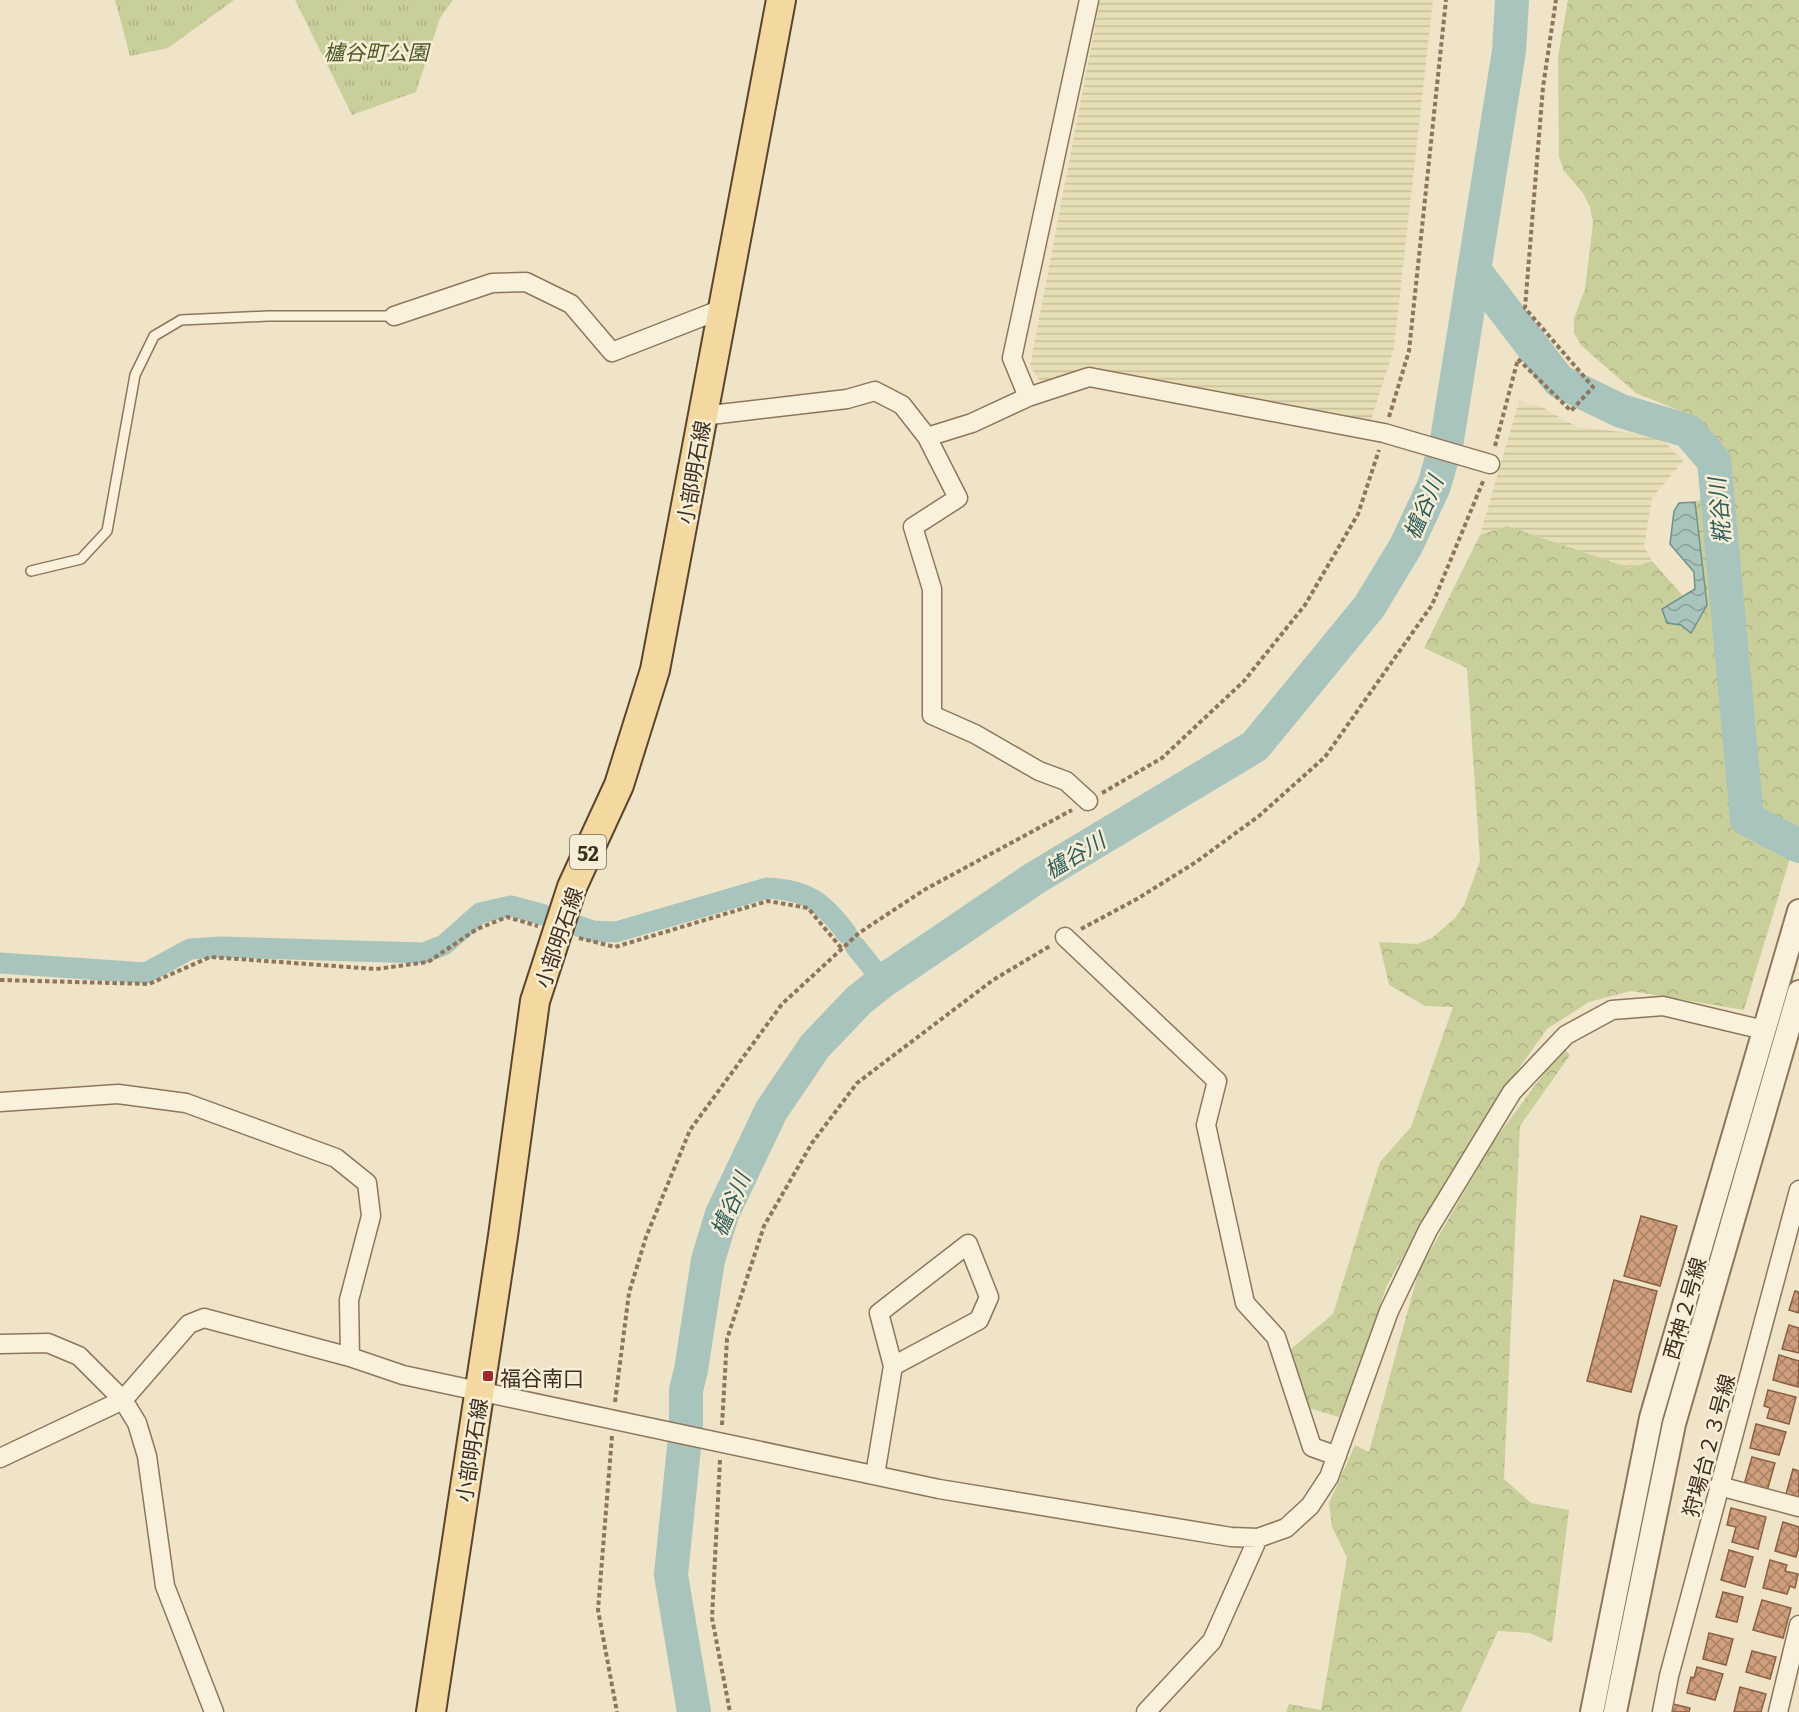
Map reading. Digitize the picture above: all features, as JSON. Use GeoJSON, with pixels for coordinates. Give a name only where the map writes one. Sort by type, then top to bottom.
{"type":"FeatureCollection","features":[{"type":"Feature","properties":{"kind":"main road","name":"小部明石線"},"geometry":{"type":"LineString","coordinates":[[431,1712],[503,1236],[535,1001],[572,887],[619,785],[655,670],[722,309],[775,3]]}},
{"type":"Feature","properties":{"kind":"street"},"geometry":{"type":"LineString","coordinates":[[1028,398],[1012,358],[1089,0]]}},
{"type":"Feature","properties":{"kind":"street"},"geometry":{"type":"LineString","coordinates":[[393,316],[492,283],[526,282],[571,304],[612,352],[722,309]]}},
{"type":"Feature","properties":{"kind":"street"},"geometry":{"type":"LineString","coordinates":[[927,437],[972,423],[1028,398],[1089,377],[1384,433],[1490,464]]}},
{"type":"Feature","properties":{"kind":"street"},"geometry":{"type":"LineString","coordinates":[[702,416],[847,399],[875,391],[902,405],[927,437],[958,498],[913,527],[932,589],[932,715],[975,734],[1039,771],[1065,781],[1088,801]]}},
{"type":"Feature","properties":{"kind":"street","name":"西神２号線"},"geometry":{"type":"LineString","coordinates":[[1592,1712],[1651,1418],[1799,911]]}},
{"type":"Feature","properties":{"kind":"street"},"geometry":{"type":"LineString","coordinates":[[1065,938],[1217,1081],[1206,1125],[1245,1303],[1276,1337],[1312,1446],[1337,1456]]}},
{"type":"Feature","properties":{"kind":"street","name":"西神２号線"},"geometry":{"type":"LineString","coordinates":[[1615,1712],[1674,1424],[1792,1038],[1799,992]]}},
{"type":"Feature","properties":{"kind":"street"},"geometry":{"type":"LineString","coordinates":[[0,1458],[123,1400],[189,1324],[204,1318],[350,1357],[403,1375],[939,1489],[1231,1537],[1258,1538],[1286,1528],[1310,1506],[1329,1477],[1389,1311],[1428,1230],[1512,1092],[1566,1035],[1612,1010],[1663,1006],[1792,1038]]}},
{"type":"Feature","properties":{"kind":"street"},"geometry":{"type":"LineString","coordinates":[[0,1102],[118,1094],[186,1103],[336,1158],[367,1183],[371,1216],[349,1300],[350,1357]]}},
{"type":"Feature","properties":{"kind":"street","name":"狩場台２３号線"},"geometry":{"type":"LineString","coordinates":[[1662,1712],[1669,1676],[1799,1190]]}},
{"type":"Feature","properties":{"kind":"street"},"geometry":{"type":"LineString","coordinates":[[875,1475],[893,1366],[879,1313],[968,1244],[989,1296],[979,1320],[893,1366]]}},
{"type":"Feature","properties":{"kind":"street"},"geometry":{"type":"LineString","coordinates":[[0,1344],[48,1343],[79,1356],[123,1400],[137,1424],[147,1456],[165,1586],[214,1712]]}},
{"type":"Feature","properties":{"kind":"street"},"geometry":{"type":"LineString","coordinates":[[1719,1486],[1799,1507]]}},
{"type":"Feature","properties":{"kind":"street"},"geometry":{"type":"LineString","coordinates":[[1146,1712],[1212,1641],[1258,1538]]}},
{"type":"Feature","properties":{"kind":"street"},"geometry":{"type":"LineString","coordinates":[[1778,1712],[1799,1625]]}},
{"type":"Feature","properties":{"kind":"lane"},"geometry":{"type":"LineString","coordinates":[[31,571],[81,559],[107,531],[135,375],[154,336],[181,320],[268,316],[393,316]]}},
{"type":"Feature","properties":{"kind":"path"},"geometry":{"type":"LineString","coordinates":[[617,1712],[598,1610],[629,1293],[646,1237],[690,1130],[782,1004],[859,933],[924,890],[1162,758],[1244,681],[1305,605],[1358,514],[1408,351],[1446,0]]}},
{"type":"Feature","properties":{"kind":"path"},"geometry":{"type":"LineString","coordinates":[[1490,464],[1518,359],[1571,411],[1593,387],[1525,308],[1544,87],[1556,0]]}},
{"type":"Feature","properties":{"kind":"path"},"geometry":{"type":"LineString","coordinates":[[0,980],[149,984],[210,957],[376,969],[428,962],[477,929],[507,917],[615,947],[768,901],[808,908],[842,949]]}},
{"type":"Feature","properties":{"kind":"path"},"geometry":{"type":"LineString","coordinates":[[718,1441],[712,1618],[730,1712]]}},
{"type":"Feature","properties":{"kind":"shaded area"},"geometry":{"type":"Polygon","coordinates":[[[1100,0],[1433,0],[1394,348],[1371,420],[1088,369],[1041,383],[1030,366],[1100,0]]]}},
{"type":"Feature","properties":{"kind":"shaded area"},"geometry":{"type":"Polygon","coordinates":[[[1519,401],[1542,407],[1577,427],[1659,436],[1683,461],[1652,498],[1644,546],[1652,561],[1630,568],[1507,526],[1480,535],[1519,401]]]}},
{"type":"Feature","properties":{"kind":"green space"},"geometry":{"type":"Polygon","coordinates":[[[115,0],[234,0],[168,48],[130,56],[115,0]]]}},
{"type":"Feature","properties":{"kind":"green space","name":"櫨谷町公園"},"geometry":{"type":"Polygon","coordinates":[[[295,0],[453,0],[440,18],[416,92],[352,115],[295,0]]]}},
{"type":"Feature","properties":{"kind":"green space"},"geometry":{"type":"Polygon","coordinates":[[[1568,0],[1799,0],[1799,829],[1744,1010],[1631,991],[1589,1002],[1547,1029],[1495,1102],[1443,1186],[1387,1285],[1342,1418],[1309,1408],[1291,1349],[1333,1314],[1380,1162],[1411,1127],[1453,1007],[1425,1006],[1389,985],[1379,942],[1417,944],[1432,938],[1455,918],[1464,905],[1480,861],[1467,668],[1424,648],[1480,535],[1507,526],[1630,568],[1652,561],[1683,596],[1662,609],[1691,632],[1707,605],[1695,502],[1722,492],[1725,465],[1712,437],[1692,416],[1636,393],[1581,345],[1574,333],[1574,318],[1585,289],[1593,223],[1590,207],[1583,193],[1564,171],[1559,157],[1558,56],[1568,0]]]}},
{"type":"Feature","properties":{"kind":"green space"},"geometry":{"type":"Polygon","coordinates":[[[1563,1048],[1570,1055],[1520,1126],[1504,1479],[1531,1503],[1569,1510],[1552,1643],[1530,1633],[1498,1631],[1461,1712],[1286,1712],[1289,1704],[1321,1710],[1347,1558],[1332,1527],[1329,1503],[1355,1445],[1369,1452],[1419,1270],[1493,1142],[1563,1048]]]}},
{"type":"Feature","properties":{"kind":"water"},"geometry":{"type":"Polygon","coordinates":[[[1695,502],[1707,605],[1691,633],[1681,625],[1667,623],[1662,609],[1695,589],[1694,572],[1670,544],[1674,511],[1679,503],[1695,502]]]}},
{"type":"Feature","properties":{"kind":"building"},"geometry":{"type":"Polygon","coordinates":[[[1641,1216],[1677,1226],[1660,1286],[1624,1276],[1641,1216]]]}},
{"type":"Feature","properties":{"kind":"building"},"geometry":{"type":"Polygon","coordinates":[[[1614,1280],[1657,1291],[1631,1392],[1587,1381],[1614,1280]]]}},
{"type":"Feature","properties":{"kind":"building"},"geometry":{"type":"Polygon","coordinates":[[[1795,1291],[1799,1292],[1799,1313],[1789,1310],[1795,1291]]]}},
{"type":"Feature","properties":{"kind":"building"},"geometry":{"type":"Polygon","coordinates":[[[1789,1325],[1799,1328],[1799,1353],[1782,1349],[1789,1325]]]}},
{"type":"Feature","properties":{"kind":"building"},"geometry":{"type":"Polygon","coordinates":[[[1779,1355],[1799,1361],[1798,1387],[1773,1380],[1779,1355]]]}},
{"type":"Feature","properties":{"kind":"building"},"geometry":{"type":"Polygon","coordinates":[[[1768,1390],[1796,1397],[1789,1424],[1767,1418],[1770,1408],[1764,1406],[1768,1390]]]}},
{"type":"Feature","properties":{"kind":"building"},"geometry":{"type":"Polygon","coordinates":[[[1756,1424],[1786,1432],[1779,1455],[1750,1448],[1756,1424]]]}},
{"type":"Feature","properties":{"kind":"building"},"geometry":{"type":"Polygon","coordinates":[[[1752,1457],[1775,1463],[1767,1491],[1744,1485],[1752,1457]]]}},
{"type":"Feature","properties":{"kind":"building"},"geometry":{"type":"Polygon","coordinates":[[[1793,1469],[1799,1471],[1799,1498],[1786,1494],[1793,1469]]]}},
{"type":"Feature","properties":{"kind":"building"},"geometry":{"type":"Polygon","coordinates":[[[1731,1508],[1766,1517],[1758,1549],[1732,1542],[1736,1527],[1727,1525],[1731,1508]]]}},
{"type":"Feature","properties":{"kind":"building"},"geometry":{"type":"Polygon","coordinates":[[[1783,1522],[1799,1527],[1799,1546],[1796,1557],[1775,1551],[1783,1522]]]}},
{"type":"Feature","properties":{"kind":"building"},"geometry":{"type":"Polygon","coordinates":[[[1729,1550],[1753,1557],[1745,1587],[1721,1580],[1729,1550]]]}},
{"type":"Feature","properties":{"kind":"building"},"geometry":{"type":"Polygon","coordinates":[[[1770,1560],[1787,1565],[1785,1571],[1798,1574],[1795,1588],[1790,1586],[1787,1594],[1763,1588],[1770,1560]]]}},
{"type":"Feature","properties":{"kind":"building"},"geometry":{"type":"Polygon","coordinates":[[[1723,1592],[1743,1597],[1737,1622],[1716,1617],[1723,1592]]]}},
{"type":"Feature","properties":{"kind":"building"},"geometry":{"type":"Polygon","coordinates":[[[1762,1600],[1791,1608],[1783,1638],[1753,1630],[1762,1600]]]}},
{"type":"Feature","properties":{"kind":"building"},"geometry":{"type":"Polygon","coordinates":[[[1709,1633],[1733,1639],[1726,1665],[1703,1659],[1709,1633]]]}},
{"type":"Feature","properties":{"kind":"building"},"geometry":{"type":"Polygon","coordinates":[[[1752,1651],[1776,1657],[1770,1679],[1746,1672],[1752,1651]]]}},
{"type":"Feature","properties":{"kind":"building"},"geometry":{"type":"Polygon","coordinates":[[[1697,1667],[1723,1674],[1715,1700],[1687,1693],[1691,1677],[1694,1678],[1697,1667]]]}},
{"type":"Feature","properties":{"kind":"building"},"geometry":{"type":"Polygon","coordinates":[[[1740,1687],[1766,1694],[1761,1712],[1734,1712],[1740,1687]]]}},
{"type":"Feature","properties":{"kind":"building"},"geometry":{"type":"Polygon","coordinates":[[[1673,1704],[1690,1708],[1689,1712],[1671,1712],[1673,1704]]]}},
{"type":"Feature","properties":{"kind":"waterway","name":"櫨谷川"},"geometry":{"type":"LineString","coordinates":[[694,1712],[671,1575],[686,1427],[686,1390],[708,1260],[722,1214],[771,1111],[815,1046],[859,1000],[883,981],[1035,878],[1255,746],[1369,607],[1406,546],[1434,486],[1447,440],[1509,51],[1512,0]]}},
{"type":"Feature","properties":{"kind":"waterway","name":"糀谷川"},"geometry":{"type":"LineString","coordinates":[[1474,270],[1559,381],[1621,411],[1688,431],[1714,461],[1747,819],[1799,846]]}},
{"type":"Feature","properties":{"kind":"waterway"},"geometry":{"type":"LineString","coordinates":[[572,924],[593,931],[616,932],[767,888],[793,892],[813,900],[822,906],[847,934]]}},
{"type":"Feature","properties":{"kind":"waterway"},"geometry":{"type":"LineString","coordinates":[[0,963],[146,973],[190,949],[222,947],[424,953],[444,945],[480,913],[511,906],[544,915]]}},
{"type":"Feature","properties":{"kind":"waterway"},"geometry":{"type":"LineString","coordinates":[[855,946],[883,981]]}},
{"type":"Feature","properties":{"kind":"place","name":"福谷南口"},"geometry":{"type":"Point","coordinates":[488,1376]}}]}
